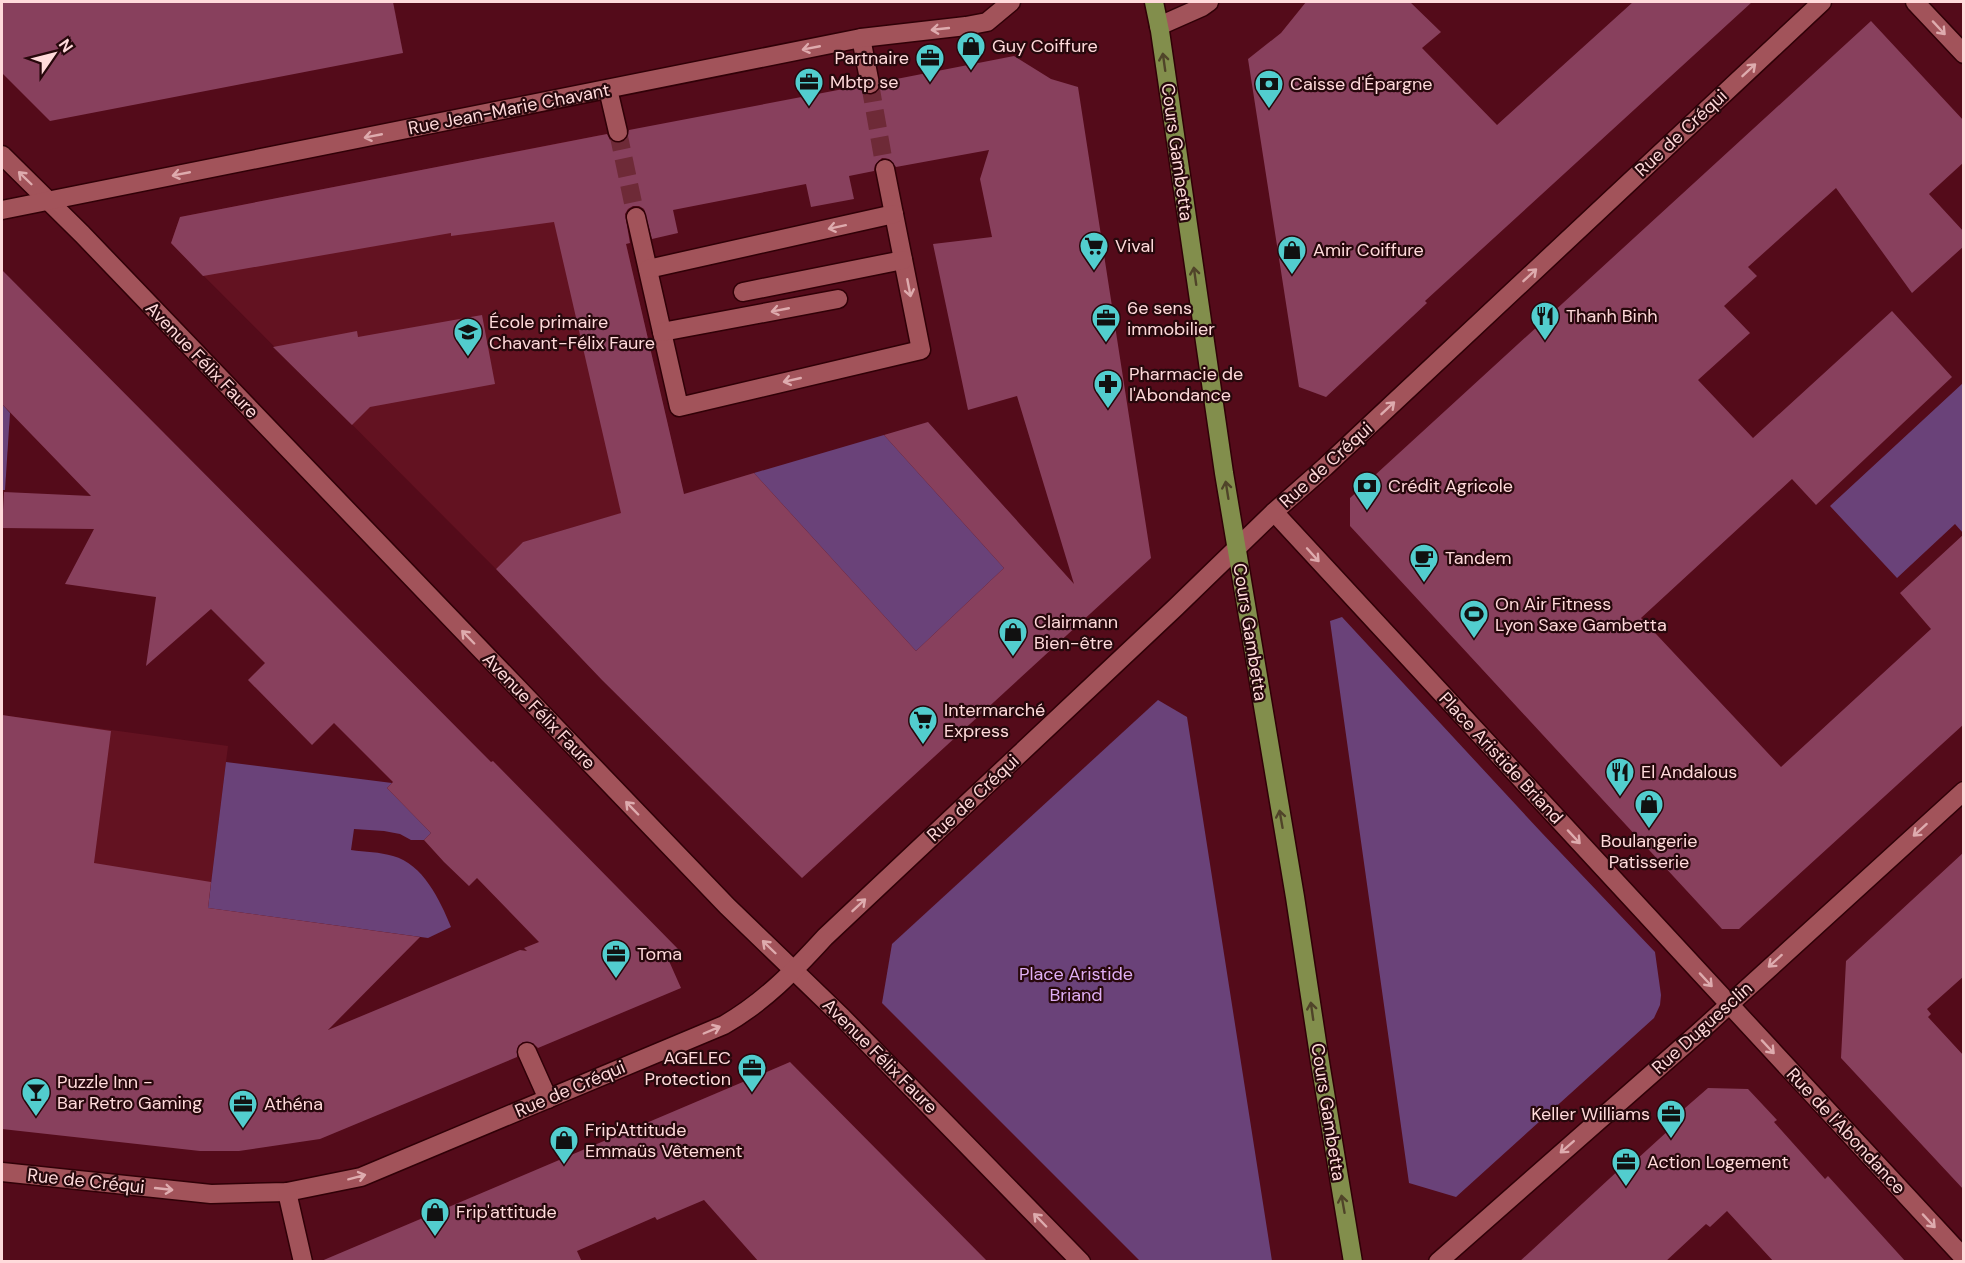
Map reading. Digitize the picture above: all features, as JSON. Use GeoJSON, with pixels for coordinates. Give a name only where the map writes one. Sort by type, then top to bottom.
{"type":"FeatureCollection","features":[{"type":"Feature","properties":{"kind":"main road","name":"Cours Gambetta"},"geometry":{"type":"LineString","coordinates":[[1154,2],[1236,547],[1353,1262]]}},
{"type":"Feature","properties":{"kind":"street","name":"Rue Jean-Marie Chavant"},"geometry":{"type":"LineString","coordinates":[[2,210],[861,38],[987,22],[1011,2]]}},
{"type":"Feature","properties":{"kind":"street"},"geometry":{"type":"LineString","coordinates":[[1159,26],[1209,2]]}},
{"type":"Feature","properties":{"kind":"street","name":"Rue de Créqui"},"geometry":{"type":"LineString","coordinates":[[2,1172],[211,1194],[286,1192],[361,1178],[724,1025],[749,1011],[1176,607],[1236,547],[1325,467],[1822,2]]}},
{"type":"Feature","properties":{"kind":"street"},"geometry":{"type":"LineString","coordinates":[[1915,2],[1964,54]]}},
{"type":"Feature","properties":{"kind":"street"},"geometry":{"type":"LineString","coordinates":[[861,38],[870,84]]}},
{"type":"Feature","properties":{"kind":"street"},"geometry":{"type":"LineString","coordinates":[[608,89],[618,132]]}},
{"type":"Feature","properties":{"kind":"street","name":"Avenue Félix Faure"},"geometry":{"type":"LineString","coordinates":[[2,155],[49,201],[727,906],[794,970],[1081,1262]]}},
{"type":"Feature","properties":{"kind":"street"},"geometry":{"type":"LineString","coordinates":[[636,217],[679,407],[921,350],[885,169]]}},
{"type":"Feature","properties":{"kind":"street"},"geometry":{"type":"LineString","coordinates":[[648,269],[894,214]]}},
{"type":"Feature","properties":{"kind":"street"},"geometry":{"type":"LineString","coordinates":[[743,292],[903,260]]}},
{"type":"Feature","properties":{"kind":"street"},"geometry":{"type":"LineString","coordinates":[[662,332],[838,299]]}},
{"type":"Feature","properties":{"kind":"street","name":"Place Aristide Briand"},"geometry":{"type":"LineString","coordinates":[[1274,512],[1729,1004]]}},
{"type":"Feature","properties":{"kind":"street","name":"Rue Duguesclin"},"geometry":{"type":"LineString","coordinates":[[1438,1262],[1697,1034],[1964,791]]}},
{"type":"Feature","properties":{"kind":"street","name":"Rue de l'Abondance"},"geometry":{"type":"LineString","coordinates":[[1729,1004],[1964,1258]]}},
{"type":"Feature","properties":{"kind":"street"},"geometry":{"type":"LineString","coordinates":[[527,1052],[548,1099]]}},
{"type":"Feature","properties":{"kind":"street"},"geometry":{"type":"LineString","coordinates":[[286,1192],[303,1262]]}},
{"type":"Feature","properties":{"kind":"shaded area","name":"École primaire Chavant-Félix Faure"},"geometry":{"type":"Polygon","coordinates":[[[601,135],[684,495],[523,542],[496,569],[171,243],[180,217],[601,135]]]}},
{"type":"Feature","properties":{"kind":"shaded area"},"geometry":{"type":"Polygon","coordinates":[[[2,715],[228,746],[208,908],[152,900],[14,821],[2,820],[2,715]]]}},
{"type":"Feature","properties":{"kind":"green space"},"geometry":{"type":"Polygon","coordinates":[[[1963,383],[1963,533],[1955,524],[1897,578],[1830,506],[1963,383]]]}},
{"type":"Feature","properties":{"kind":"green space"},"geometry":{"type":"Polygon","coordinates":[[[2,404],[10,413],[5,490],[2,490],[2,404]]]}},
{"type":"Feature","properties":{"kind":"green space"},"geometry":{"type":"Polygon","coordinates":[[[884,435],[1004,568],[916,651],[754,473],[884,435]]]}},
{"type":"Feature","properties":{"kind":"green space"},"geometry":{"type":"Polygon","coordinates":[[[1342,617],[1655,952],[1661,995],[1660,1005],[1654,1018],[1456,1197],[1409,1183],[1330,621],[1342,617]]]}},
{"type":"Feature","properties":{"kind":"green space","name":"Place Aristide Briand"},"geometry":{"type":"Polygon","coordinates":[[[1158,700],[1187,717],[1272,1261],[1140,1261],[882,1003],[892,944],[1158,700]]]}},
{"type":"Feature","properties":{"kind":"green space"},"geometry":{"type":"Polygon","coordinates":[[[226,762],[392,783],[387,788],[431,833],[424,840],[411,840],[400,834],[354,829],[351,850],[378,853],[404,860],[429,884],[451,927],[428,938],[208,908],[226,762]]]}},
{"type":"Feature","properties":{"kind":"building"},"geometry":{"type":"Polygon","coordinates":[[[2,2],[393,2],[403,53],[50,121],[2,73],[2,2]]]}},
{"type":"Feature","properties":{"kind":"building"},"geometry":{"type":"Polygon","coordinates":[[[1306,2],[1410,2],[1441,32],[1422,48],[1497,125],[1633,2],[1752,2],[1425,301],[1427,303],[1326,397],[1299,387],[1248,59],[1281,33],[1306,2]]]}},
{"type":"Feature","properties":{"kind":"building"},"geometry":{"type":"Polygon","coordinates":[[[1871,21],[1964,121],[1964,162],[1929,194],[1964,232],[1964,246],[1912,293],[1836,188],[1748,267],[1757,276],[1724,306],[1750,333],[1698,380],[1753,438],[1892,311],[1952,377],[1816,505],[1792,479],[1641,618],[1781,767],[1931,629],[1900,593],[1964,534],[1964,724],[1739,929],[1722,929],[1350,526],[1350,498],[1871,21]]]}},
{"type":"Feature","properties":{"kind":"building"},"geometry":{"type":"Polygon","coordinates":[[[1014,56],[1051,79],[1078,87],[1151,558],[802,878],[602,680],[496,569],[523,542],[621,513],[554,222],[451,236],[451,233],[203,276],[171,243],[180,217],[607,134],[610,140],[620,143],[626,140],[629,130],[859,86],[866,94],[873,95],[880,88],[881,82],[1014,56]],[[989,150],[896,167],[889,159],[882,158],[875,165],[874,171],[849,176],[854,199],[811,207],[806,184],[673,210],[678,233],[652,239],[644,209],[633,206],[625,214],[630,243],[626,244],[684,494],[754,473],[916,651],[1004,568],[884,435],[928,422],[1074,584],[1017,396],[968,410],[933,244],[992,237],[980,179],[989,150]]]}},
{"type":"Feature","properties":{"kind":"building"},"geometry":{"type":"Polygon","coordinates":[[[2,270],[680,951],[669,961],[681,988],[538,1048],[533,1043],[523,1042],[518,1046],[517,1057],[320,1139],[239,1151],[200,1151],[2,1129],[2,715],[111,731],[94,863],[211,882],[208,908],[420,937],[328,1030],[520,950],[527,951],[524,948],[539,942],[477,878],[469,886],[444,862],[424,840],[431,833],[387,788],[393,782],[334,723],[312,745],[248,680],[265,663],[211,609],[146,666],[156,597],[65,584],[94,529],[2,528],[4,492],[91,496],[2,404],[2,270]]]}},
{"type":"Feature","properties":{"kind":"building"},"geometry":{"type":"Polygon","coordinates":[[[482,315],[495,384],[370,407],[352,425],[273,347],[357,331],[358,337],[482,315]]]}},
{"type":"Feature","properties":{"kind":"building"},"geometry":{"type":"Polygon","coordinates":[[[1964,852],[1964,976],[1927,1009],[1931,1014],[1928,1017],[1964,1056],[1964,1190],[1841,1058],[1846,961],[1964,852]]]}},
{"type":"Feature","properties":{"kind":"building"},"geometry":{"type":"Polygon","coordinates":[[[790,1062],[988,1262],[759,1262],[704,1200],[657,1220],[655,1217],[577,1251],[582,1262],[319,1262],[790,1062]]]}},
{"type":"Feature","properties":{"kind":"building"},"geometry":{"type":"Polygon","coordinates":[[[1708,1088],[1748,1089],[1777,1120],[1774,1122],[1825,1179],[1828,1176],[1906,1262],[1774,1262],[1727,1211],[1710,1227],[1706,1224],[1665,1262],[1519,1262],[1622,1167],[1625,1170],[1681,1119],[1677,1115],[1708,1088]]]}},
{"type":"Feature","properties":{"kind":"tunnel"},"geometry":{"type":"LineString","coordinates":[[870,84],[885,169]]}},
{"type":"Feature","properties":{"kind":"tunnel"},"geometry":{"type":"LineString","coordinates":[[618,132],[636,217]]}},
{"type":"Feature","properties":{"kind":"place","name":"Guy Coiffure"},"geometry":{"type":"Point","coordinates":[971,72]}},
{"type":"Feature","properties":{"kind":"place","name":"Partnaire"},"geometry":{"type":"Point","coordinates":[930,84]}},
{"type":"Feature","properties":{"kind":"place","name":"Mbtp se"},"geometry":{"type":"Point","coordinates":[809,108]}},
{"type":"Feature","properties":{"kind":"place","name":"Caisse d'Épargne"},"geometry":{"type":"Point","coordinates":[1269,110]}},
{"type":"Feature","properties":{"kind":"place","name":"Vival"},"geometry":{"type":"Point","coordinates":[1094,272]}},
{"type":"Feature","properties":{"kind":"place","name":"Amir Coiffure"},"geometry":{"type":"Point","coordinates":[1292,276]}},
{"type":"Feature","properties":{"kind":"place","name":"Thanh Binh"},"geometry":{"type":"Point","coordinates":[1545,342]}},
{"type":"Feature","properties":{"kind":"place","name":"6e sens immobilier"},"geometry":{"type":"Point","coordinates":[1106,344]}},
{"type":"Feature","properties":{"kind":"place","name":"École primaire Chavant-Félix Faure"},"geometry":{"type":"Point","coordinates":[468,358]}},
{"type":"Feature","properties":{"kind":"place","name":"Pharmacie de l'Abondance"},"geometry":{"type":"Point","coordinates":[1108,410]}},
{"type":"Feature","properties":{"kind":"place","name":"Crédit Agricole"},"geometry":{"type":"Point","coordinates":[1367,512]}},
{"type":"Feature","properties":{"kind":"place","name":"Tandem"},"geometry":{"type":"Point","coordinates":[1424,584]}},
{"type":"Feature","properties":{"kind":"place","name":"On Air Fitness Lyon Saxe Gambetta"},"geometry":{"type":"Point","coordinates":[1474,640]}},
{"type":"Feature","properties":{"kind":"place","name":"Clairmann Bien-être"},"geometry":{"type":"Point","coordinates":[1013,658]}},
{"type":"Feature","properties":{"kind":"place","name":"Intermarché Express"},"geometry":{"type":"Point","coordinates":[923,746]}},
{"type":"Feature","properties":{"kind":"place","name":"El Andalous"},"geometry":{"type":"Point","coordinates":[1620,798]}},
{"type":"Feature","properties":{"kind":"place","name":"Boulangerie Patisserie"},"geometry":{"type":"Point","coordinates":[1649,830]}},
{"type":"Feature","properties":{"kind":"place","name":"Toma"},"geometry":{"type":"Point","coordinates":[616,980]}},
{"type":"Feature","properties":{"kind":"place","name":"AGELEC Protection"},"geometry":{"type":"Point","coordinates":[752,1094]}},
{"type":"Feature","properties":{"kind":"place","name":"Puzzle Inn - Bar Retro Gaming"},"geometry":{"type":"Point","coordinates":[36,1118]}},
{"type":"Feature","properties":{"kind":"place","name":"Athéna"},"geometry":{"type":"Point","coordinates":[243,1130]}},
{"type":"Feature","properties":{"kind":"place","name":"Keller Williams"},"geometry":{"type":"Point","coordinates":[1671,1140]}},
{"type":"Feature","properties":{"kind":"place","name":"Frip'Attitude Emmaüs Vêtement"},"geometry":{"type":"Point","coordinates":[564,1166]}},
{"type":"Feature","properties":{"kind":"place","name":"Action Logement"},"geometry":{"type":"Point","coordinates":[1626,1188]}},
{"type":"Feature","properties":{"kind":"place","name":"Frip'attitude"},"geometry":{"type":"Point","coordinates":[435,1238]}}]}
